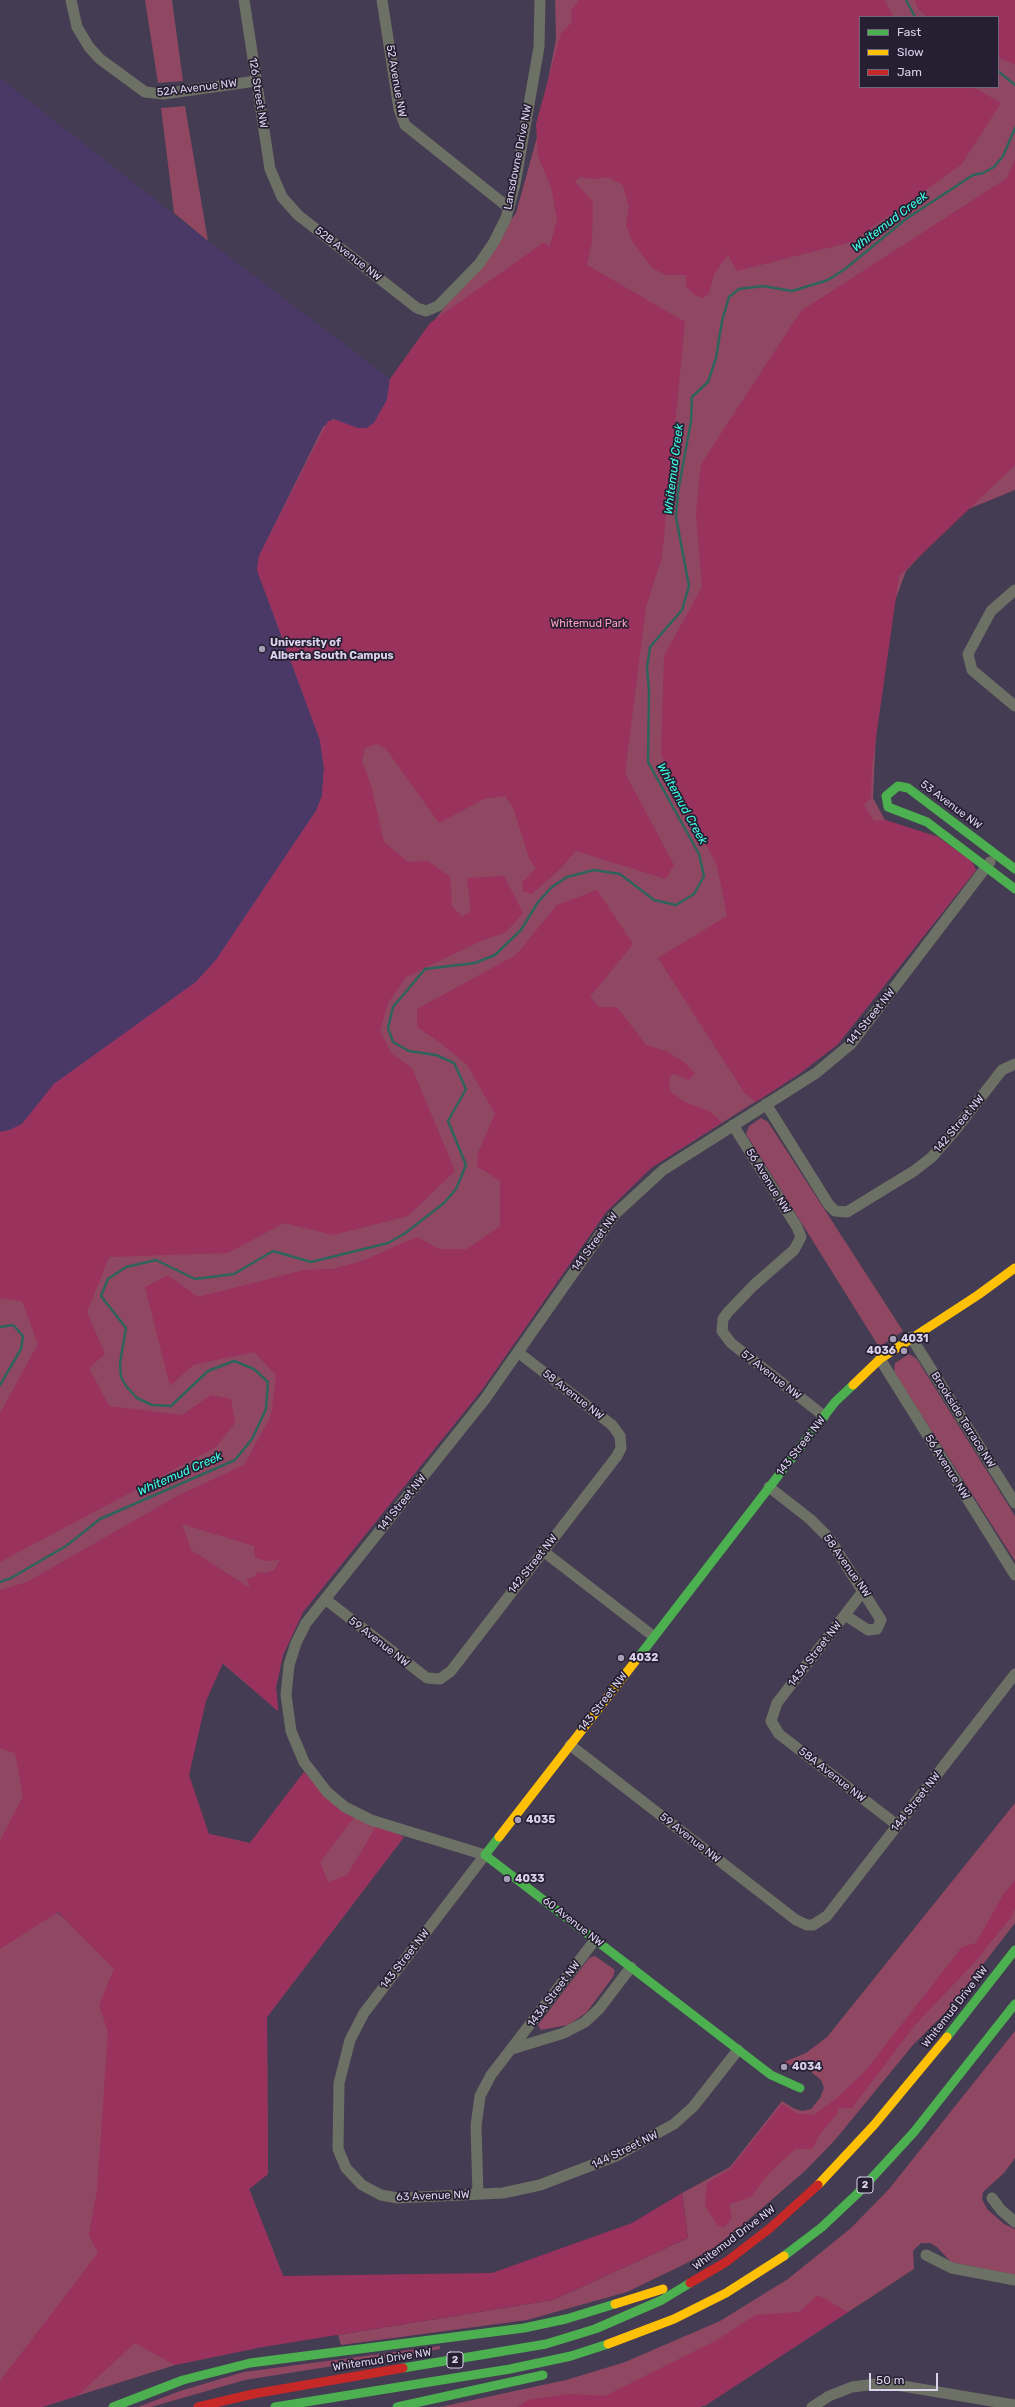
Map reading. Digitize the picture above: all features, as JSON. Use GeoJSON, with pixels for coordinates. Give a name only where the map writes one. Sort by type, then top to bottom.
{"type":"FeatureCollection","features":[{"type":"Feature","properties":{"kind":"main road","name":"53 Avenue NW"},"geometry":{"type":"LineString","coordinates":[[1015,869],[908,788],[898,786],[889,793],[886,803],[888,807],[927,822],[1015,889]]}},
{"type":"Feature","properties":{"kind":"main road","name":"143 Street NW"},"geometry":{"type":"LineString","coordinates":[[485,1855],[824,1416],[846,1391],[880,1359],[911,1337],[978,1295],[1015,1268]]}},
{"type":"Feature","properties":{"kind":"main road","name":"60 Avenue NW"},"geometry":{"type":"LineString","coordinates":[[485,1855],[738,2050],[776,2078],[800,2088]]}},
{"type":"Feature","properties":{"kind":"main road","name":"Whitemud Drive NW"},"geometry":{"type":"LineString","coordinates":[[198,2407],[253,2394],[546,2344],[623,2318],[662,2300],[702,2278],[769,2229],[836,2167],[914,2078],[1015,1950]]}},
{"type":"Feature","properties":{"kind":"main road","name":"2"},"geometry":{"type":"LineString","coordinates":[[275,2407],[510,2369],[571,2356],[613,2343],[674,2319],[726,2293],[784,2256],[822,2227],[858,2193],[914,2132],[1015,2004]]}},
{"type":"Feature","properties":{"kind":"main road"},"geometry":{"type":"LineString","coordinates":[[113,2407],[183,2380],[221,2369],[250,2363],[524,2328],[578,2316],[702,2278]]}},
{"type":"Feature","properties":{"kind":"main road"},"geometry":{"type":"LineString","coordinates":[[623,2349],[674,2319]]}},
{"type":"Feature","properties":{"kind":"main road"},"geometry":{"type":"LineString","coordinates":[[397,2407],[460,2395],[552,2372]]}},
{"type":"Feature","properties":{"kind":"street","name":"52A Avenue NW"},"geometry":{"type":"LineString","coordinates":[[71,0],[77,27],[85,41],[100,59],[139,90],[150,94],[162,94],[256,81]]}},
{"type":"Feature","properties":{"kind":"street","name":"126 Street NW"},"geometry":{"type":"LineString","coordinates":[[244,0],[270,169],[276,185]]}},
{"type":"Feature","properties":{"kind":"street","name":"52 Avenue NW"},"geometry":{"type":"LineString","coordinates":[[382,0],[402,121],[413,134],[509,208]]}},
{"type":"Feature","properties":{"kind":"street","name":"Lansdowne Drive NW"},"geometry":{"type":"LineString","coordinates":[[431,311],[445,300],[479,264],[497,237],[509,208],[539,47],[540,0]]}},
{"type":"Feature","properties":{"kind":"street","name":"52B Avenue NW"},"geometry":{"type":"LineString","coordinates":[[276,185],[282,197],[298,215],[417,308],[431,311]]}},
{"type":"Feature","properties":{"kind":"street"},"geometry":{"type":"LineString","coordinates":[[1015,590],[991,611],[968,654],[972,670],[1015,706]]}},
{"type":"Feature","properties":{"kind":"street","name":"141 Street NW"},"geometry":{"type":"LineString","coordinates":[[286,1706],[287,1675],[296,1643],[306,1623],[482,1404],[614,1215],[663,1170],[816,1073],[851,1044],[996,854]]}},
{"type":"Feature","properties":{"kind":"street","name":"142 Street NW"},"geometry":{"type":"LineString","coordinates":[[766,1104],[827,1202],[838,1212],[847,1212],[854,1209],[923,1164],[947,1141],[1002,1070],[1014,1064]]}},
{"type":"Feature","properties":{"kind":"street","name":"56 Avenue NW"},"geometry":{"type":"LineString","coordinates":[[722,1330],[723,1319],[728,1312],[754,1285],[794,1250],[801,1237],[797,1227],[733,1125]]}},
{"type":"Feature","properties":{"kind":"street","name":"57 Avenue NW"},"geometry":{"type":"LineString","coordinates":[[722,1330],[731,1343],[824,1416]]}},
{"type":"Feature","properties":{"kind":"street","name":"Brookside Terrace NW"},"geometry":{"type":"LineString","coordinates":[[911,1337],[1015,1503]]}},
{"type":"Feature","properties":{"kind":"street","name":"58 Avenue NW"},"geometry":{"type":"LineString","coordinates":[[519,1353],[612,1425],[622,1440]]}},
{"type":"Feature","properties":{"kind":"street","name":"56 Avenue NW"},"geometry":{"type":"LineString","coordinates":[[880,1359],[1015,1576]]}},
{"type":"Feature","properties":{"kind":"street","name":"142 Street NW"},"geometry":{"type":"LineString","coordinates":[[436,1680],[444,1677],[451,1671],[617,1456],[621,1448],[622,1440]]}},
{"type":"Feature","properties":{"kind":"street","name":"58 Avenue NW"},"geometry":{"type":"LineString","coordinates":[[769,1487],[810,1519],[829,1538],[881,1615],[879,1626],[874,1630],[865,1629],[845,1615]]}},
{"type":"Feature","properties":{"kind":"street"},"geometry":{"type":"LineString","coordinates":[[543,1551],[654,1636]]}},
{"type":"Feature","properties":{"kind":"street","name":"143A Street NW"},"geometry":{"type":"LineString","coordinates":[[771,1721],[777,1703],[864,1590]]}},
{"type":"Feature","properties":{"kind":"street","name":"59 Avenue NW"},"geometry":{"type":"LineString","coordinates":[[325,1599],[422,1675],[436,1680]]}},
{"type":"Feature","properties":{"kind":"street","name":"144 Street NW"},"geometry":{"type":"LineString","coordinates":[[813,1925],[827,1916],[1015,1674]]}},
{"type":"Feature","properties":{"kind":"street","name":"60 Avenue NW"},"geometry":{"type":"LineString","coordinates":[[286,1706],[291,1731],[301,1756],[317,1781],[336,1799],[371,1820],[485,1855]]}},
{"type":"Feature","properties":{"kind":"street","name":"58A Avenue NW"},"geometry":{"type":"LineString","coordinates":[[771,1721],[779,1734],[897,1826]]}},
{"type":"Feature","properties":{"kind":"street","name":"59 Avenue NW"},"geometry":{"type":"LineString","coordinates":[[570,1745],[796,1920],[807,1925],[813,1925]]}},
{"type":"Feature","properties":{"kind":"street","name":"143 Street NW"},"geometry":{"type":"LineString","coordinates":[[337,2125],[342,2068],[350,2040],[359,2020],[485,1855]]}},
{"type":"Feature","properties":{"kind":"street","name":"143A Street NW"},"geometry":{"type":"LineString","coordinates":[[478,2194],[476,2126],[478,2103],[487,2082],[595,1940]]}},
{"type":"Feature","properties":{"kind":"street","name":"143A Street NW"},"geometry":{"type":"LineString","coordinates":[[512,2049],[564,2033],[585,2022],[599,2009],[631,1967]]}},
{"type":"Feature","properties":{"kind":"street","name":"144 Street NW"},"geometry":{"type":"LineString","coordinates":[[478,2194],[503,2193],[540,2186],[590,2168],[658,2135],[687,2114],[738,2050]]}},
{"type":"Feature","properties":{"kind":"street","name":"63 Avenue NW"},"geometry":{"type":"LineString","coordinates":[[337,2125],[338,2149],[341,2160],[353,2178],[371,2191],[381,2195],[398,2198],[478,2194]]}},
{"type":"Feature","properties":{"kind":"street"},"geometry":{"type":"LineString","coordinates":[[992,2198],[1001,2210],[1015,2222]]}},
{"type":"Feature","properties":{"kind":"street"},"geometry":{"type":"LineString","coordinates":[[926,2255],[952,2268],[1015,2280]]}},
{"type":"Feature","properties":{"kind":"street"},"geometry":{"type":"LineString","coordinates":[[812,2407],[840,2391],[863,2384],[885,2383],[908,2385],[1015,2405]]}},
{"type":"Feature","properties":{"kind":"shaded area","name":"University of Alberta South Campus"},"geometry":{"type":"Polygon","coordinates":[[[0,78],[208,241],[696,610],[0,1228],[0,78]]]}},
{"type":"Feature","properties":{"kind":"green space"},"geometry":{"type":"Polygon","coordinates":[[[145,0],[172,0],[183,81],[158,83],[145,0]]]}},
{"type":"Feature","properties":{"kind":"green space","name":"Whitemud Park"},"geometry":{"type":"Polygon","coordinates":[[[555,0],[1015,0],[1015,490],[961,512],[906,571],[880,642],[873,798],[885,820],[938,837],[976,870],[838,1044],[799,1074],[651,1168],[606,1212],[481,1391],[303,1612],[283,1655],[276,1687],[278,1711],[222,1663],[53,1909],[121,1966],[209,1834],[250,1843],[301,1776],[339,1806],[404,1837],[267,2017],[268,2174],[249,2189],[283,2276],[257,2348],[175,2365],[42,2407],[0,2407],[0,1132],[10,1130],[22,1124],[54,1084],[196,982],[216,960],[316,811],[322,796],[324,768],[320,740],[257,570],[259,556],[323,427],[333,419],[357,428],[367,428],[374,423],[387,400],[390,379],[516,213],[537,137],[556,39],[555,0]]]}},
{"type":"Feature","properties":{"kind":"green space"},"geometry":{"type":"Polygon","coordinates":[[[579,0],[884,0],[893,16],[859,16],[859,88],[975,88],[1001,103],[961,165],[851,242],[737,271],[728,255],[714,274],[709,294],[702,298],[693,294],[686,286],[686,275],[667,275],[653,269],[632,241],[626,225],[629,207],[623,185],[608,177],[594,179],[580,177],[575,182],[593,202],[592,241],[587,265],[685,322],[662,557],[646,607],[625,773],[674,865],[666,879],[576,851],[559,870],[532,894],[523,891],[522,883],[536,868],[529,858],[513,807],[505,796],[484,799],[439,823],[386,749],[377,744],[365,748],[362,761],[371,785],[384,842],[408,862],[428,861],[450,877],[452,906],[462,917],[471,911],[467,878],[504,876],[523,913],[506,932],[481,941],[406,977],[388,1003],[380,1031],[391,1053],[412,1068],[455,1171],[408,1216],[333,1235],[284,1223],[228,1253],[109,1257],[87,1312],[105,1354],[89,1368],[109,1406],[182,1415],[211,1395],[231,1399],[235,1423],[216,1447],[0,1562],[0,1413],[38,1344],[22,1301],[0,1298],[0,1132],[10,1130],[22,1124],[54,1084],[196,982],[216,960],[316,811],[322,796],[324,768],[320,740],[257,570],[259,556],[328,421],[337,420],[357,428],[367,428],[374,423],[387,400],[390,379],[430,323],[543,243],[550,246],[557,219],[551,187],[538,156],[536,124],[561,33],[572,22],[571,11],[579,0]]]}},
{"type":"Feature","properties":{"kind":"green space"},"geometry":{"type":"Polygon","coordinates":[[[915,0],[1015,0],[1015,65],[999,57],[999,16],[926,16],[918,9],[915,0]]]}},
{"type":"Feature","properties":{"kind":"green space"},"geometry":{"type":"Polygon","coordinates":[[[185,106],[208,241],[174,213],[161,108],[185,106]]]}},
{"type":"Feature","properties":{"kind":"green space"},"geometry":{"type":"Polygon","coordinates":[[[1015,160],[1015,465],[899,576],[872,766],[871,798],[864,805],[874,821],[885,820],[938,837],[972,861],[976,870],[838,1044],[799,1074],[756,1102],[744,1092],[658,958],[727,916],[717,866],[661,755],[664,656],[702,587],[696,512],[701,464],[801,311],[1007,178],[1015,160]]]}},
{"type":"Feature","properties":{"kind":"green space"},"geometry":{"type":"Polygon","coordinates":[[[597,890],[633,944],[590,997],[599,1007],[617,1007],[646,1045],[666,1051],[684,1062],[695,1073],[689,1080],[674,1074],[669,1078],[670,1091],[685,1102],[709,1111],[722,1122],[651,1168],[606,1212],[481,1391],[303,1612],[283,1655],[276,1687],[278,1711],[223,1663],[206,1701],[189,1775],[209,1834],[250,1843],[304,1772],[325,1794],[356,1815],[320,1862],[328,1882],[347,1875],[377,1825],[404,1837],[267,2017],[268,2174],[249,2189],[283,2276],[492,2273],[632,2223],[682,2193],[688,2238],[553,2300],[257,2348],[175,2365],[135,2343],[77,2396],[42,2407],[0,2407],[0,2381],[98,2253],[89,2235],[97,2190],[108,2032],[99,2005],[114,1969],[58,1912],[0,1949],[0,1841],[23,1796],[15,1753],[0,1748],[0,1590],[27,1582],[179,1495],[244,1465],[271,1416],[276,1375],[254,1352],[193,1365],[170,1386],[145,1287],[168,1275],[198,1297],[304,1270],[332,1269],[362,1261],[417,1237],[439,1249],[467,1249],[500,1226],[500,1181],[477,1166],[478,1153],[495,1114],[468,1066],[442,1044],[417,1027],[417,1009],[516,955],[557,905],[597,890]],[[182,1524],[191,1550],[250,1588],[247,1579],[254,1577],[258,1572],[266,1573],[274,1570],[280,1560],[266,1561],[255,1558],[254,1546],[182,1524]]]}},
{"type":"Feature","properties":{"kind":"green space"},"geometry":{"type":"Polygon","coordinates":[[[761,1118],[768,1122],[903,1331],[879,1347],[746,1134],[749,1126],[761,1118]]]}},
{"type":"Feature","properties":{"kind":"green space"},"geometry":{"type":"Polygon","coordinates":[[[909,1354],[917,1359],[1015,1516],[1015,1561],[894,1372],[895,1363],[909,1354]]]}},
{"type":"Feature","properties":{"kind":"green space"},"geometry":{"type":"Polygon","coordinates":[[[1015,1803],[1015,1923],[947,2011],[913,2045],[835,2140],[805,2171],[715,2247],[685,2264],[627,2292],[527,2320],[341,2345],[338,2335],[553,2300],[688,2238],[682,2193],[730,2167],[782,2101],[793,2108],[802,2111],[811,2109],[820,2098],[824,2088],[821,2080],[810,2071],[797,2068],[784,2062],[806,2053],[827,2037],[1015,1803]]]}},
{"type":"Feature","properties":{"kind":"green space"},"geometry":{"type":"Polygon","coordinates":[[[1015,1880],[1015,1909],[1011,1917],[975,1962],[915,2025],[852,2108],[838,2108],[837,2114],[821,2133],[812,2149],[795,2149],[767,2175],[751,2197],[729,2204],[732,2218],[725,2227],[718,2226],[705,2206],[707,2183],[730,2169],[782,2104],[796,2113],[814,2115],[837,2098],[866,2070],[962,1947],[976,1943],[1003,1895],[1015,1880]]]}},
{"type":"Feature","properties":{"kind":"green space"},"geometry":{"type":"Polygon","coordinates":[[[595,1956],[615,1970],[613,1977],[586,2013],[568,2025],[541,2030],[538,2025],[589,1958],[595,1956]]]}},
{"type":"Feature","properties":{"kind":"green space"},"geometry":{"type":"Polygon","coordinates":[[[1015,2031],[1015,2158],[1004,2173],[983,2192],[982,2199],[987,2209],[1004,2224],[1015,2229],[1015,2275],[951,2262],[937,2247],[930,2243],[921,2243],[913,2251],[914,2269],[706,2405],[699,2407],[440,2407],[566,2380],[625,2362],[720,2321],[788,2279],[851,2228],[889,2189],[1015,2031]]]}},
{"type":"Feature","properties":{"kind":"green space"},"geometry":{"type":"Polygon","coordinates":[[[818,2295],[848,2312],[706,2405],[699,2407],[518,2407],[528,2400],[569,2394],[605,2396],[717,2340],[755,2315],[799,2312],[818,2295]]]}},
{"type":"Feature","properties":{"kind":"green space"},"geometry":{"type":"Polygon","coordinates":[[[440,2346],[440,2349],[245,2380],[151,2407],[138,2407],[180,2391],[244,2372],[440,2346]]]}},
{"type":"Feature","properties":{"kind":"waterway","name":"Whitemud Creek"},"geometry":{"type":"LineString","coordinates":[[906,0],[914,16]]}},
{"type":"Feature","properties":{"kind":"waterway","name":"Whitemud Creek"},"geometry":{"type":"LineString","coordinates":[[999,72],[1015,85]]}},
{"type":"Feature","properties":{"kind":"waterway","name":"Whitemud Creek"},"geometry":{"type":"LineString","coordinates":[[0,1582],[11,1578],[66,1546],[100,1519],[235,1460],[252,1439],[266,1409],[268,1382],[254,1369],[234,1361],[208,1371],[171,1406],[152,1405],[137,1398],[126,1386],[121,1377],[120,1363],[126,1328],[101,1296],[108,1279],[126,1267],[156,1260],[195,1279],[234,1274],[273,1251],[311,1262],[388,1243],[404,1234],[444,1203],[456,1189],[466,1165],[448,1121],[466,1089],[454,1063],[436,1055],[409,1051],[393,1042],[388,1028],[393,1007],[425,969],[475,963],[495,955],[521,930],[538,902],[552,887],[567,877],[594,870],[620,874],[654,900],[676,905],[694,894],[704,876],[699,854],[648,762],[649,690],[647,668],[650,647],[682,610],[689,586],[676,517],[678,492],[691,421],[692,397],[708,382],[716,358],[722,321],[729,297],[739,289],[763,286],[792,291],[828,280],[845,269],[906,219],[973,175],[983,173],[994,167],[1003,156],[1015,128]]}},
{"type":"Feature","properties":{"kind":"waterway","name":"Whitemud Creek"},"geometry":{"type":"LineString","coordinates":[[0,1327],[13,1325],[23,1336],[21,1349],[0,1385]]}},
{"type":"Feature","properties":{"kind":"traffic: fast"},"geometry":{"type":"LineString","coordinates":[[1015,869],[908,788],[898,786],[886,796],[888,807],[927,822],[1015,889]]}},
{"type":"Feature","properties":{"kind":"traffic: fast"},"geometry":{"type":"LineString","coordinates":[[637,1659],[835,1402],[853,1385]]}},
{"type":"Feature","properties":{"kind":"traffic: fast"},"geometry":{"type":"LineString","coordinates":[[499,1837],[485,1855],[771,2075],[800,2088]]}},
{"type":"Feature","properties":{"kind":"traffic: fast"},"geometry":{"type":"LineString","coordinates":[[947,2037],[1015,1950]]}},
{"type":"Feature","properties":{"kind":"traffic: fast"},"geometry":{"type":"LineString","coordinates":[[784,2256],[822,2227],[858,2193],[914,2132],[1015,2004]]}},
{"type":"Feature","properties":{"kind":"traffic: fast"},"geometry":{"type":"LineString","coordinates":[[403,2368],[546,2344],[595,2329],[662,2300],[690,2283]]}},
{"type":"Feature","properties":{"kind":"traffic: fast"},"geometry":{"type":"LineString","coordinates":[[113,2407],[183,2380],[250,2363],[524,2328],[566,2319],[615,2304]]}},
{"type":"Feature","properties":{"kind":"traffic: fast"},"geometry":{"type":"LineString","coordinates":[[275,2407],[510,2369],[571,2356],[608,2344]]}},
{"type":"Feature","properties":{"kind":"traffic: fast"},"geometry":{"type":"LineString","coordinates":[[397,2407],[543,2375]]}},
{"type":"Feature","properties":{"kind":"traffic: slow"},"geometry":{"type":"LineString","coordinates":[[853,1385],[880,1359],[978,1295],[1015,1268]]}},
{"type":"Feature","properties":{"kind":"traffic: slow"},"geometry":{"type":"LineString","coordinates":[[499,1837],[637,1659]]}},
{"type":"Feature","properties":{"kind":"traffic: slow"},"geometry":{"type":"LineString","coordinates":[[818,2185],[874,2125],[947,2037]]}},
{"type":"Feature","properties":{"kind":"traffic: slow"},"geometry":{"type":"LineString","coordinates":[[608,2344],[674,2319],[726,2293],[784,2256]]}},
{"type":"Feature","properties":{"kind":"traffic: slow"},"geometry":{"type":"LineString","coordinates":[[615,2304],[663,2289]]}},
{"type":"Feature","properties":{"kind":"traffic: jam"},"geometry":{"type":"LineString","coordinates":[[690,2283],[726,2262],[769,2229],[818,2185]]}},
{"type":"Feature","properties":{"kind":"traffic: jam"},"geometry":{"type":"LineString","coordinates":[[198,2407],[253,2394],[403,2368]]}},
{"type":"Feature","properties":{"kind":"place","name":"University of Alberta South Campus"},"geometry":{"type":"Point","coordinates":[262,649]}},
{"type":"Feature","properties":{"kind":"place","name":"4031"},"geometry":{"type":"Point","coordinates":[893,1339]}},
{"type":"Feature","properties":{"kind":"place","name":"4036"},"geometry":{"type":"Point","coordinates":[904,1351]}},
{"type":"Feature","properties":{"kind":"place","name":"4032"},"geometry":{"type":"Point","coordinates":[621,1658]}},
{"type":"Feature","properties":{"kind":"place","name":"4035"},"geometry":{"type":"Point","coordinates":[518,1820]}},
{"type":"Feature","properties":{"kind":"place","name":"4033"},"geometry":{"type":"Point","coordinates":[507,1879]}},
{"type":"Feature","properties":{"kind":"place","name":"4034"},"geometry":{"type":"Point","coordinates":[784,2067]}}]}
